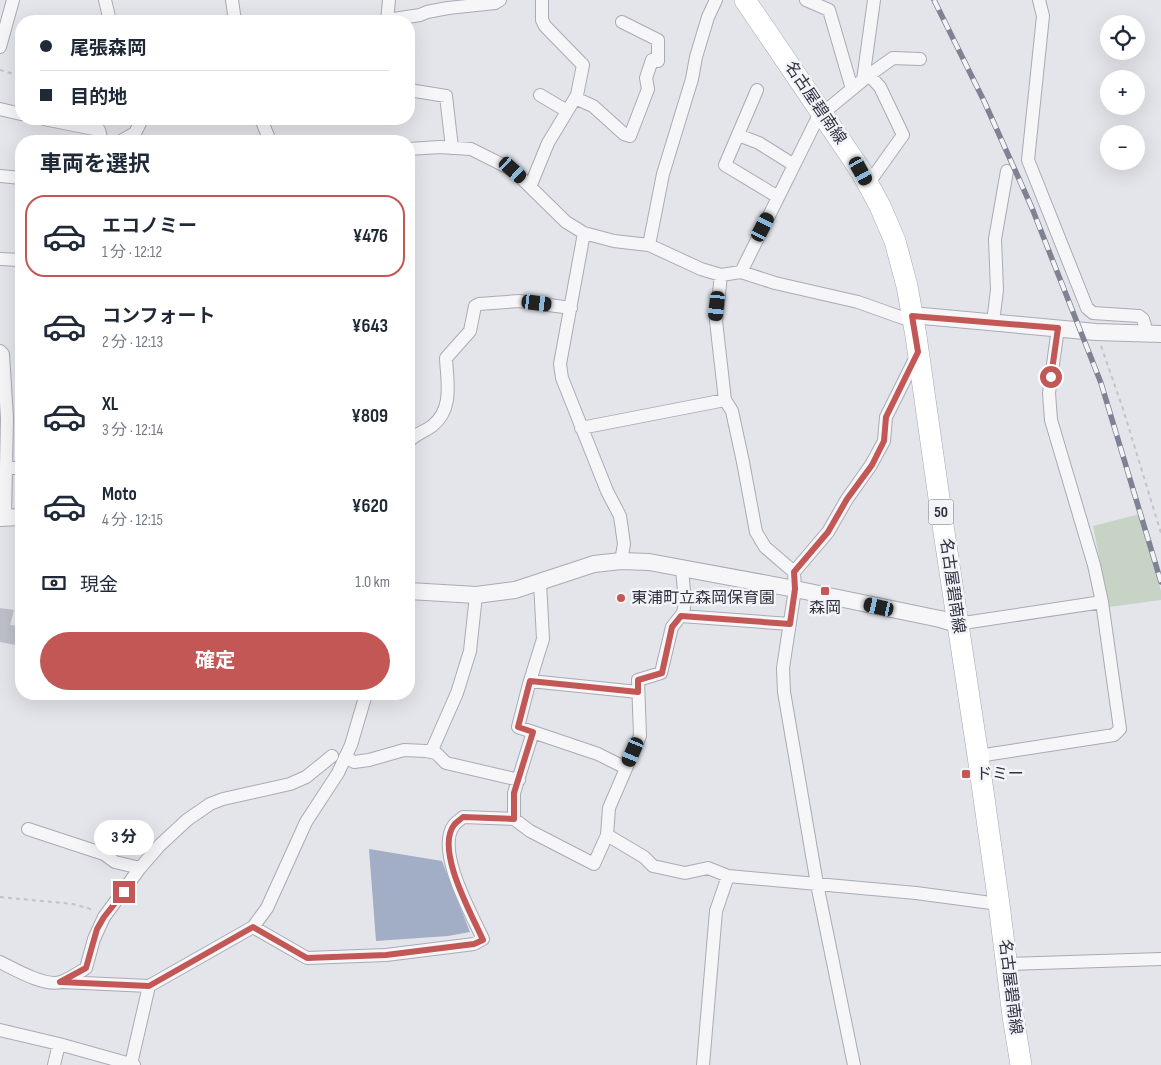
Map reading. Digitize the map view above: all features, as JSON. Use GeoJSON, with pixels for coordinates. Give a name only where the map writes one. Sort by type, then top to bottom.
{"type":"FeatureCollection","features":[{"type":"Feature","properties":{"kind":"main road","name":"名古屋碧南線"},"geometry":{"type":"LineString","coordinates":[[745,0],[822,112],[868,184],[895,241],[907,286],[978,756],[1007,964],[1012,1016],[1021,1065]]}},
{"type":"Feature","properties":{"kind":"street"},"geometry":{"type":"LineString","coordinates":[[0,47],[13,0]]}},
{"type":"Feature","properties":{"kind":"street"},"geometry":{"type":"LineString","coordinates":[[105,0],[109,15]]}},
{"type":"Feature","properties":{"kind":"street"},"geometry":{"type":"LineString","coordinates":[[388,15],[389,0]]}},
{"type":"Feature","properties":{"kind":"street"},"geometry":{"type":"LineString","coordinates":[[415,17],[447,4],[495,3],[500,0]]}},
{"type":"Feature","properties":{"kind":"street"},"geometry":{"type":"LineString","coordinates":[[530,187],[548,143],[577,95],[582,66],[545,26],[542,20],[542,0]]}},
{"type":"Feature","properties":{"kind":"street"},"geometry":{"type":"LineString","coordinates":[[649,245],[663,174],[692,79],[696,57],[708,17],[716,0]]}},
{"type":"Feature","properties":{"kind":"street"},"geometry":{"type":"LineString","coordinates":[[806,0],[829,5],[852,89]]}},
{"type":"Feature","properties":{"kind":"street"},"geometry":{"type":"LineString","coordinates":[[866,77],[874,0]]}},
{"type":"Feature","properties":{"kind":"street"},"geometry":{"type":"LineString","coordinates":[[1039,0],[1043,16],[1028,160],[1087,308],[1093,313],[1139,316],[1154,333]]}},
{"type":"Feature","properties":{"kind":"street"},"geometry":{"type":"LineString","coordinates":[[235,2],[235,15]]}},
{"type":"Feature","properties":{"kind":"street"},"geometry":{"type":"LineString","coordinates":[[574,98],[593,106],[624,134],[630,136],[648,89],[646,78],[652,60],[658,62],[658,40],[622,22]]}},
{"type":"Feature","properties":{"kind":"street"},"geometry":{"type":"LineString","coordinates":[[741,272],[822,112],[893,58],[920,59]]}},
{"type":"Feature","properties":{"kind":"street"},"geometry":{"type":"LineString","coordinates":[[866,77],[880,87],[903,135],[868,184]]}},
{"type":"Feature","properties":{"kind":"street"},"geometry":{"type":"LineString","coordinates":[[757,90],[725,165],[778,197]]}},
{"type":"Feature","properties":{"kind":"street"},"geometry":{"type":"LineString","coordinates":[[415,91],[446,96],[452,148]]}},
{"type":"Feature","properties":{"kind":"street"},"geometry":{"type":"LineString","coordinates":[[540,95],[567,111]]}},
{"type":"Feature","properties":{"kind":"street"},"geometry":{"type":"LineString","coordinates":[[0,109],[15,113]]}},
{"type":"Feature","properties":{"kind":"street"},"geometry":{"type":"LineString","coordinates":[[75,125],[100,130],[101,135]]}},
{"type":"Feature","properties":{"kind":"street"},"geometry":{"type":"LineString","coordinates":[[132,135],[135,133],[139,125]]}},
{"type":"Feature","properties":{"kind":"street"},"geometry":{"type":"LineString","coordinates":[[738,135],[759,144],[794,165]]}},
{"type":"Feature","properties":{"kind":"street"},"geometry":{"type":"LineString","coordinates":[[415,149],[440,147],[471,149],[513,170],[566,222],[584,233],[614,241],[649,245],[701,269],[721,275],[741,272],[775,283],[858,302],[904,318],[912,316],[1096,332],[1154,333]]}},
{"type":"Feature","properties":{"kind":"street"},"geometry":{"type":"LineString","coordinates":[[993,322],[997,290],[995,239],[1007,171]]}},
{"type":"Feature","properties":{"kind":"street"},"geometry":{"type":"LineString","coordinates":[[0,176],[15,177]]}},
{"type":"Feature","properties":{"kind":"street"},"geometry":{"type":"LineString","coordinates":[[584,233],[560,364],[562,378],[581,428],[607,491],[620,516],[624,544],[621,561]]}},
{"type":"Feature","properties":{"kind":"street"},"geometry":{"type":"LineString","coordinates":[[0,259],[15,260]]}},
{"type":"Feature","properties":{"kind":"street"},"geometry":{"type":"LineString","coordinates":[[721,275],[716,321],[725,400],[732,411],[756,532],[765,547],[794,572]]}},
{"type":"Feature","properties":{"kind":"street"},"geometry":{"type":"LineString","coordinates":[[415,436],[432,426],[444,412],[448,400],[446,358],[470,331],[476,306],[479,304],[520,301],[571,308]]}},
{"type":"Feature","properties":{"kind":"street"},"geometry":{"type":"LineString","coordinates":[[978,756],[1114,735],[1120,729],[1102,602],[1094,565],[1051,420],[1049,393],[1058,328]]}},
{"type":"Feature","properties":{"kind":"street"},"geometry":{"type":"LineString","coordinates":[[0,351],[3,354],[3,417],[9,517]]}},
{"type":"Feature","properties":{"kind":"street"},"geometry":{"type":"LineString","coordinates":[[854,1065],[816,884],[784,692],[783,668],[795,589],[794,572],[828,532],[847,499],[872,465],[884,441],[886,417],[918,352]]}},
{"type":"Feature","properties":{"kind":"street"},"geometry":{"type":"LineString","coordinates":[[581,428],[725,400]]}},
{"type":"Feature","properties":{"kind":"street"},"geometry":{"type":"LineString","coordinates":[[6,468],[15,468]]}},
{"type":"Feature","properties":{"kind":"street"},"geometry":{"type":"LineString","coordinates":[[415,591],[476,595],[515,590],[594,564],[621,561],[649,562],[795,589],[957,624],[1102,602]]}},
{"type":"Feature","properties":{"kind":"street"},"geometry":{"type":"LineString","coordinates":[[253,927],[307,958],[386,955],[474,944],[483,940],[457,882],[449,857],[449,838],[454,825],[463,817],[514,819],[530,831],[594,864],[607,835],[609,808],[640,736],[638,680],[662,673],[672,627],[684,613],[682,569]]}},
{"type":"Feature","properties":{"kind":"street"},"geometry":{"type":"LineString","coordinates":[[540,582],[544,639],[530,681],[518,727],[598,754],[626,768]]}},
{"type":"Feature","properties":{"kind":"street"},"geometry":{"type":"LineString","coordinates":[[431,752],[458,693],[470,650],[476,595]]}},
{"type":"Feature","properties":{"kind":"street"},"geometry":{"type":"LineString","coordinates":[[681,616],[790,624]]}},
{"type":"Feature","properties":{"kind":"street"},"geometry":{"type":"LineString","coordinates":[[530,681],[638,692]]}},
{"type":"Feature","properties":{"kind":"street"},"geometry":{"type":"LineString","coordinates":[[0,962],[30,977],[43,981],[149,986],[253,927],[267,908],[306,822],[338,773],[339,757],[363,700]]}},
{"type":"Feature","properties":{"kind":"street"},"geometry":{"type":"LineString","coordinates":[[514,819],[514,793],[533,732]]}},
{"type":"Feature","properties":{"kind":"street"},"geometry":{"type":"LineString","coordinates":[[60,982],[86,968],[94,939],[104,917],[140,868],[187,820],[210,804],[290,784],[306,777],[339,757],[354,762],[369,760],[404,750],[436,753],[446,763],[519,780]]}},
{"type":"Feature","properties":{"kind":"street"},"geometry":{"type":"LineString","coordinates":[[28,830],[104,854],[121,864],[140,868]]}},
{"type":"Feature","properties":{"kind":"street"},"geometry":{"type":"LineString","coordinates":[[607,835],[644,857],[653,866],[685,873],[708,868],[728,876],[916,893],[999,904]]}},
{"type":"Feature","properties":{"kind":"street"},"geometry":{"type":"LineString","coordinates":[[703,1065],[716,910],[728,876]]}},
{"type":"Feature","properties":{"kind":"street"},"geometry":{"type":"LineString","coordinates":[[1007,964],[1161,958]]}},
{"type":"Feature","properties":{"kind":"street"},"geometry":{"type":"LineString","coordinates":[[0,1030],[133,1065],[149,986]]}},
{"type":"Feature","properties":{"kind":"street"},"geometry":{"type":"LineString","coordinates":[[54,1065],[59,1044]]}},
{"type":"Feature","properties":{"kind":"path"},"geometry":{"type":"LineString","coordinates":[[0,70],[15,74]]}},
{"type":"Feature","properties":{"kind":"path"},"geometry":{"type":"LineString","coordinates":[[1096,332],[1123,410],[1161,533]]}},
{"type":"Feature","properties":{"kind":"path"},"geometry":{"type":"LineString","coordinates":[[0,897],[73,904],[87,909],[100,909]]}},
{"type":"Feature","properties":{"kind":"green space"},"geometry":{"type":"Polygon","coordinates":[[[1140,514],[1161,591],[1161,600],[1109,607],[1093,526],[1140,514]]]}},
{"type":"Feature","properties":{"kind":"water"},"geometry":{"type":"Polygon","coordinates":[[[369,849],[442,861],[470,932],[448,936],[376,941],[369,849]]]}},
{"type":"Feature","properties":{"kind":"building"},"geometry":{"type":"Polygon","coordinates":[[[0,608],[14,610],[10,625],[15,625],[15,645],[0,642],[0,608]]]}},
{"type":"Feature","properties":{"kind":"railway"},"geometry":{"type":"LineString","coordinates":[[934,0],[984,101],[1032,208],[1101,383],[1161,582]]}},
{"type":"Feature","properties":{"kind":"place","name":"森岡"},"geometry":{"type":"Point","coordinates":[825,591]}},
{"type":"Feature","properties":{"kind":"place","name":"東浦町立森岡保育園"},"geometry":{"type":"Point","coordinates":[621,598]}},
{"type":"Feature","properties":{"kind":"place","name":"ドミー"},"geometry":{"type":"Point","coordinates":[966,774]}},
{"type":"Feature","properties":{"kind":"route"},"geometry":{"type":"LineString","coordinates":[[124,892],[97,929],[86,968],[60,982],[149,986],[253,927],[307,958],[386,955],[437,950],[474,944],[483,940],[457,882],[449,857],[449,838],[454,825],[463,817],[514,819],[514,793],[533,732],[518,727],[530,681],[638,692],[638,680],[662,673],[672,627],[681,616],[790,624],[795,589],[794,572],[828,532],[847,499],[872,465],[884,441],[886,417],[918,352],[912,316],[1058,328],[1051,377]]}}]}
